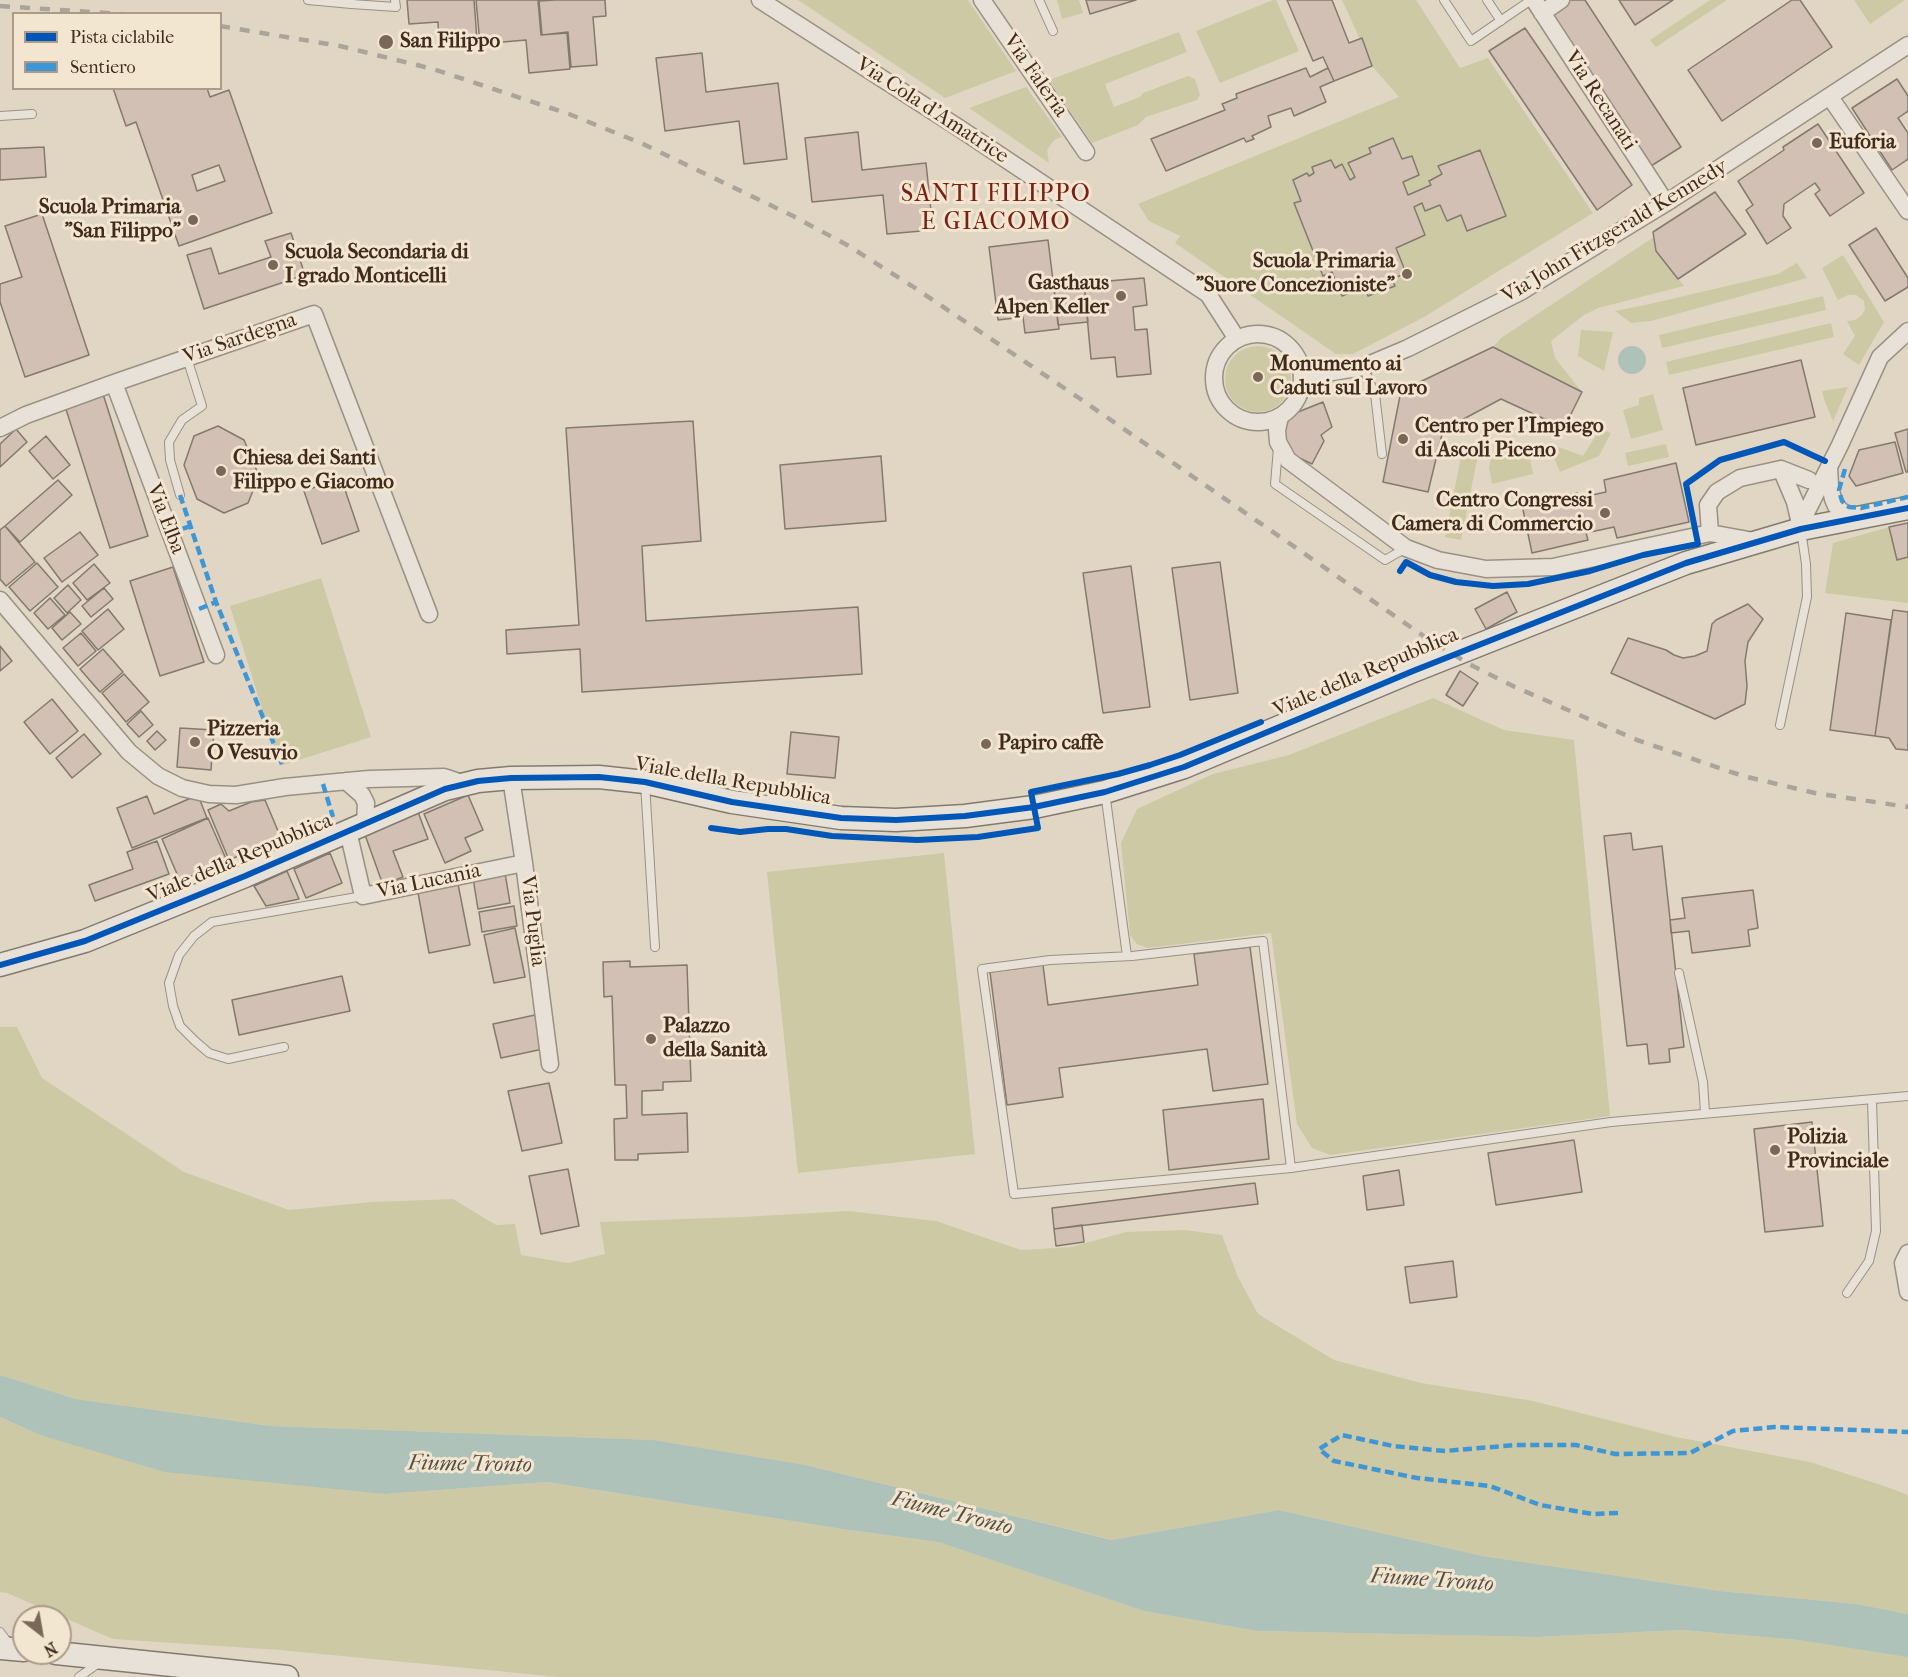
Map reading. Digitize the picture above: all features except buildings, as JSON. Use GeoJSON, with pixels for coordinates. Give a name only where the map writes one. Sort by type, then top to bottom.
{"type":"FeatureCollection","features":[{"type":"Feature","properties":{"kind":"street","name":"Via Cola d'Amatrice"},"geometry":{"type":"LineString","coordinates":[[760,0],[1208,294],[1237,339]]}},
{"type":"Feature","properties":{"kind":"street"},"geometry":{"type":"LineString","coordinates":[[1536,4],[1561,0]]}},
{"type":"Feature","properties":{"kind":"street","name":"Via Faleria"},"geometry":{"type":"LineString","coordinates":[[985,1],[1086,152]]}},
{"type":"Feature","properties":{"kind":"street","name":"Via Recanati"},"geometry":{"type":"LineString","coordinates":[[1536,4],[1666,203]]}},
{"type":"Feature","properties":{"kind":"street","name":"Via John Fitzgerald Kennedy"},"geometry":{"type":"LineString","coordinates":[[1302,377],[1363,367],[1408,348],[1522,291],[1666,203],[1908,45]]}},
{"type":"Feature","properties":{"kind":"street"},"geometry":{"type":"LineString","coordinates":[[1830,97],[1908,210]]}},
{"type":"Feature","properties":{"kind":"street","name":"Via Sardegna"},"geometry":{"type":"LineString","coordinates":[[0,428],[26,415],[114,383],[314,314],[429,614]]}},
{"type":"Feature","properties":{"kind":"street"},"geometry":{"type":"LineString","coordinates":[[1801,529],[1807,511],[1880,357],[1908,331]]}},
{"type":"Feature","properties":{"kind":"street"},"geometry":{"type":"LineString","coordinates":[[1262,334],[1285,344],[1294,353],[1300,364],[1302,377],[1300,393],[1292,406],[1280,417],[1256,423],[1243,420],[1222,405],[1213,382],[1214,369],[1219,357],[1227,347],[1237,339],[1262,334]]}},
{"type":"Feature","properties":{"kind":"street","name":"Via Elba"},"geometry":{"type":"LineString","coordinates":[[114,383],[216,655]]}},
{"type":"Feature","properties":{"kind":"street"},"geometry":{"type":"LineString","coordinates":[[1280,417],[1277,430],[1278,442],[1287,460],[1406,548],[1438,560],[1486,570],[1553,567],[1710,533],[1758,542]]}},
{"type":"Feature","properties":{"kind":"street"},"geometry":{"type":"LineString","coordinates":[[1829,466],[1833,499],[1836,506],[1850,519]]}},
{"type":"Feature","properties":{"kind":"street"},"geometry":{"type":"LineString","coordinates":[[1781,469],[1795,502],[1801,529]]}},
{"type":"Feature","properties":{"kind":"street"},"geometry":{"type":"LineString","coordinates":[[1710,533],[1708,505],[1717,492],[1740,478],[1781,469],[1809,480]]}},
{"type":"Feature","properties":{"kind":"street","name":"Viale della Repubblica"},"geometry":{"type":"LineString","coordinates":[[0,965],[63,948],[105,933],[446,789],[465,784],[511,778],[599,777],[645,782],[743,804],[841,818],[896,820],[977,815],[1034,807],[1105,792],[1184,767],[1413,671],[1686,563],[1801,529],[1908,508]]}},
{"type":"Feature","properties":{"kind":"street"},"geometry":{"type":"LineString","coordinates":[[0,600],[122,744],[158,776],[182,788],[209,794],[236,795],[346,781],[444,777],[465,784]]}},
{"type":"Feature","properties":{"kind":"street","name":"Via Puglia"},"geometry":{"type":"LineString","coordinates":[[511,778],[550,1064]]}},
{"type":"Feature","properties":{"kind":"street","name":"Via Lucania"},"geometry":{"type":"LineString","coordinates":[[346,781],[362,795],[366,803],[357,828],[363,896],[524,863]]}},
{"type":"Feature","properties":{"kind":"street"},"geometry":{"type":"LineString","coordinates":[[1908,1254],[1903,1263],[1908,1292]]}},
{"type":"Feature","properties":{"kind":"street"},"geometry":{"type":"LineString","coordinates":[[72,1655],[287,1677]]}},
{"type":"Feature","properties":{"kind":"lane"},"geometry":{"type":"LineString","coordinates":[[308,0],[396,7],[395,0]]}},
{"type":"Feature","properties":{"kind":"lane"},"geometry":{"type":"LineString","coordinates":[[1039,0],[1053,31]]}},
{"type":"Feature","properties":{"kind":"lane"},"geometry":{"type":"LineString","coordinates":[[1444,0],[1471,41],[1501,21],[1536,4]]}},
{"type":"Feature","properties":{"kind":"lane"},"geometry":{"type":"LineString","coordinates":[[1487,0],[1501,21]]}},
{"type":"Feature","properties":{"kind":"lane"},"geometry":{"type":"LineString","coordinates":[[0,116],[32,114]]}},
{"type":"Feature","properties":{"kind":"lane"},"geometry":{"type":"LineString","coordinates":[[180,495],[170,460],[169,442],[182,420],[202,406],[187,358]]}},
{"type":"Feature","properties":{"kind":"lane"},"geometry":{"type":"LineString","coordinates":[[1363,367],[1375,394],[1382,454]]}},
{"type":"Feature","properties":{"kind":"lane"},"geometry":{"type":"LineString","coordinates":[[1278,442],[1275,484],[1385,560],[1406,548]]}},
{"type":"Feature","properties":{"kind":"lane"},"geometry":{"type":"LineString","coordinates":[[1780,725],[1807,597],[1806,564],[1801,529]]}},
{"type":"Feature","properties":{"kind":"lane"},"geometry":{"type":"LineString","coordinates":[[645,782],[655,947]]}},
{"type":"Feature","properties":{"kind":"lane"},"geometry":{"type":"LineString","coordinates":[[1105,792],[1127,956]]}},
{"type":"Feature","properties":{"kind":"lane"},"geometry":{"type":"LineString","coordinates":[[284,1047],[228,1059],[209,1053],[195,1041],[180,1026],[172,1006],[169,983],[179,955],[194,936],[212,922],[363,896]]}},
{"type":"Feature","properties":{"kind":"lane"},"geometry":{"type":"LineString","coordinates":[[1291,1168],[1263,941],[1127,956],[1050,960],[982,969],[1014,1194],[1291,1168],[1611,1122],[1908,1096]]}},
{"type":"Feature","properties":{"kind":"lane"},"geometry":{"type":"LineString","coordinates":[[1679,973],[1703,1082],[1705,1113]]}},
{"type":"Feature","properties":{"kind":"lane"},"geometry":{"type":"LineString","coordinates":[[1847,1293],[1869,1261],[1876,1231],[1872,1100]]}},
{"type":"Feature","properties":{"kind":"lane"},"geometry":{"type":"LineString","coordinates":[[79,1677],[105,1658]]}},
{"type":"Feature","properties":{"kind":"shaded area"},"geometry":{"type":"Polygon","coordinates":[[[798,0],[968,0],[1016,71],[945,98],[798,0]]]}},
{"type":"Feature","properties":{"kind":"shaded area"},"geometry":{"type":"Polygon","coordinates":[[[1057,0],[1079,0],[1083,13],[1062,19],[1057,0]]]}},
{"type":"Feature","properties":{"kind":"shaded area"},"geometry":{"type":"Polygon","coordinates":[[[1276,0],[1299,51],[1220,83],[1196,31],[1276,0]]]}},
{"type":"Feature","properties":{"kind":"shaded area"},"geometry":{"type":"Polygon","coordinates":[[[1342,0],[1416,0],[1460,68],[1488,58],[1593,213],[1424,317],[1353,354],[1336,354],[1175,243],[1180,236],[1149,221],[1138,204],[1399,97],[1372,66],[1342,0]]]}},
{"type":"Feature","properties":{"kind":"shaded area"},"geometry":{"type":"Polygon","coordinates":[[[1710,0],[1727,0],[1656,47],[1650,40],[1710,0]]]}},
{"type":"Feature","properties":{"kind":"shaded area"},"geometry":{"type":"Polygon","coordinates":[[[1854,0],[1905,0],[1870,24],[1854,0]]]}},
{"type":"Feature","properties":{"kind":"shaded area"},"geometry":{"type":"Polygon","coordinates":[[[1179,32],[1187,52],[1105,84],[1114,107],[1188,76],[1195,79],[1200,95],[1197,100],[1146,117],[1138,125],[1092,143],[1049,80],[1179,32]]]}},
{"type":"Feature","properties":{"kind":"shaded area"},"geometry":{"type":"Polygon","coordinates":[[[1026,87],[1062,137],[1054,140],[1047,150],[1049,163],[969,108],[1026,87]]]}},
{"type":"Feature","properties":{"kind":"shaded area"},"geometry":{"type":"Polygon","coordinates":[[[1654,237],[1656,251],[1684,286],[1598,308],[1584,315],[1551,341],[1555,358],[1582,392],[1493,347],[1501,338],[1654,237]]]}},
{"type":"Feature","properties":{"kind":"shaded area"},"geometry":{"type":"Polygon","coordinates":[[[1843,255],[1884,322],[1859,365],[1843,354],[1855,336],[1847,321],[1855,320],[1862,315],[1865,309],[1864,301],[1856,295],[1848,295],[1838,300],[1822,268],[1843,255]]]}},
{"type":"Feature","properties":{"kind":"shaded area"},"geometry":{"type":"Polygon","coordinates":[[[1797,263],[1807,278],[1651,321],[1631,323],[1615,311],[1778,274],[1797,263]]]}},
{"type":"Feature","properties":{"kind":"shaded area"},"geometry":{"type":"Polygon","coordinates":[[[1823,296],[1826,310],[1662,348],[1659,335],[1823,296]]]}},
{"type":"Feature","properties":{"kind":"shaded area"},"geometry":{"type":"Polygon","coordinates":[[[1831,323],[1834,337],[1669,375],[1666,362],[1831,323]]]}},
{"type":"Feature","properties":{"kind":"shaded area"},"geometry":{"type":"Polygon","coordinates":[[[1581,330],[1613,332],[1604,371],[1578,356],[1581,330]]]}},
{"type":"Feature","properties":{"kind":"shaded area"},"geometry":{"type":"Polygon","coordinates":[[[1258,346],[1271,348],[1286,361],[1291,379],[1289,392],[1276,407],[1258,412],[1245,410],[1230,397],[1225,379],[1227,366],[1240,351],[1258,346]]]}},
{"type":"Feature","properties":{"kind":"shaded area"},"geometry":{"type":"Polygon","coordinates":[[[1848,387],[1833,421],[1822,391],[1848,387]]]}},
{"type":"Feature","properties":{"kind":"shaded area"},"geometry":{"type":"Polygon","coordinates":[[[1653,394],[1663,430],[1631,439],[1623,410],[1639,405],[1639,398],[1653,394]]]}},
{"type":"Feature","properties":{"kind":"shaded area"},"geometry":{"type":"Polygon","coordinates":[[[1600,429],[1611,433],[1599,456],[1560,472],[1554,458],[1559,447],[1583,456],[1600,429]]]}},
{"type":"Feature","properties":{"kind":"shaded area"},"geometry":{"type":"Polygon","coordinates":[[[1666,444],[1669,457],[1628,466],[1625,453],[1666,444]]]}},
{"type":"Feature","properties":{"kind":"shaded area"},"geometry":{"type":"Polygon","coordinates":[[[1463,447],[1479,450],[1461,540],[1445,537],[1463,447]]]}},
{"type":"Feature","properties":{"kind":"shaded area"},"geometry":{"type":"Polygon","coordinates":[[[1514,451],[1530,459],[1533,474],[1492,484],[1489,467],[1492,455],[1514,451]]]}},
{"type":"Feature","properties":{"kind":"shaded area"},"geometry":{"type":"Polygon","coordinates":[[[1889,527],[1897,560],[1908,557],[1908,603],[1825,593],[1833,543],[1889,527]]]}},
{"type":"Feature","properties":{"kind":"shaded area"},"geometry":{"type":"Polygon","coordinates":[[[321,578],[371,737],[280,766],[230,606],[321,578]]]}},
{"type":"Feature","properties":{"kind":"shaded area"},"geometry":{"type":"Polygon","coordinates":[[[1433,698],[1504,730],[1574,740],[1610,1116],[1330,1155],[1312,1148],[1297,1124],[1271,933],[1148,948],[1137,944],[1130,935],[1121,843],[1137,809],[1213,774],[1289,755],[1433,698]]]}},
{"type":"Feature","properties":{"kind":"shaded area"},"geometry":{"type":"Polygon","coordinates":[[[944,853],[975,1154],[798,1173],[767,872],[944,853]]]}},
{"type":"Feature","properties":{"kind":"shaded area"},"geometry":{"type":"Polygon","coordinates":[[[0,1027],[17,1027],[42,1078],[184,1172],[289,1210],[372,1202],[453,1199],[496,1225],[515,1224],[521,1255],[568,1263],[605,1254],[600,1222],[848,1211],[936,1221],[1021,1250],[1071,1247],[1126,1232],[1185,1230],[1222,1235],[1238,1277],[1258,1314],[1334,1360],[1421,1383],[1533,1401],[1676,1437],[1810,1462],[1908,1495],[1908,1614],[1857,1604],[1720,1591],[1483,1556],[1279,1510],[1113,1540],[806,1465],[654,1440],[271,1426],[76,1399],[0,1375],[0,1027]]]}},
{"type":"Feature","properties":{"kind":"shaded area"},"geometry":{"type":"Polygon","coordinates":[[[0,1417],[40,1435],[385,1494],[547,1482],[938,1542],[1144,1611],[1257,1631],[1537,1637],[1682,1630],[1798,1640],[1905,1656],[1908,1657],[1908,1677],[559,1677],[280,1650],[113,1639],[72,1621],[72,1605],[35,1605],[0,1592],[0,1417]]]}},
{"type":"Feature","properties":{"kind":"water"},"geometry":{"type":"Polygon","coordinates":[[[1632,346],[1642,350],[1646,360],[1642,370],[1632,374],[1622,370],[1618,360],[1622,350],[1632,346]]]}},
{"type":"Feature","properties":{"kind":"water","name":"Fiume Tronto"},"geometry":{"type":"Polygon","coordinates":[[[0,1375],[76,1399],[271,1426],[654,1440],[806,1465],[1112,1540],[1279,1510],[1483,1556],[1720,1591],[1857,1604],[1908,1614],[1908,1657],[1798,1640],[1682,1630],[1537,1637],[1257,1631],[1144,1611],[938,1542],[547,1482],[385,1494],[165,1472],[40,1435],[0,1417],[0,1375]]]}},
{"type":"Feature","properties":{"kind":"railway"},"geometry":{"type":"LineString","coordinates":[[0,6],[91,12]]}},
{"type":"Feature","properties":{"kind":"railway"},"geometry":{"type":"LineString","coordinates":[[222,26],[340,46],[433,69],[569,114],[643,144],[793,216],[847,245],[1079,398],[1425,637],[1469,664],[1515,687],[1637,740],[1743,776],[1815,793],[1908,807]]}},
{"type":"Feature","properties":{"kind":"marked path"},"geometry":{"type":"LineString","coordinates":[[1845,469],[1839,490],[1842,501],[1849,507],[1861,508],[1908,497]]}},
{"type":"Feature","properties":{"kind":"marked path"},"geometry":{"type":"LineString","coordinates":[[180,495],[216,602],[282,764]]}},
{"type":"Feature","properties":{"kind":"marked path"},"geometry":{"type":"LineString","coordinates":[[170,533],[191,526]]}},
{"type":"Feature","properties":{"kind":"marked path"},"geometry":{"type":"LineString","coordinates":[[199,609],[216,602]]}},
{"type":"Feature","properties":{"kind":"marked path"},"geometry":{"type":"LineString","coordinates":[[323,784],[333,817]]}},
{"type":"Feature","properties":{"kind":"marked path"},"geometry":{"type":"LineString","coordinates":[[1618,1513],[1593,1514],[1540,1505],[1490,1486],[1417,1478],[1334,1461],[1319,1449],[1342,1435],[1393,1446],[1445,1451],[1516,1445],[1576,1445],[1615,1454],[1690,1453],[1733,1431],[1774,1427],[1908,1432]]}},
{"type":"Feature","properties":{"kind":"cycle path"},"geometry":{"type":"LineString","coordinates":[[1400,571],[1406,562],[1430,575],[1456,582],[1493,586],[1528,584],[1590,571],[1643,555],[1698,544],[1686,484],[1720,460],[1784,442],[1825,461]]}},
{"type":"Feature","properties":{"kind":"cycle path"},"geometry":{"type":"LineString","coordinates":[[0,965],[85,941],[245,876],[445,789],[478,781],[511,778],[599,777],[645,782],[732,802],[841,818],[896,820],[965,816],[1034,807],[1105,792],[1184,767],[1413,671],[1686,563],[1801,529],[1908,508]]}},
{"type":"Feature","properties":{"kind":"cycle path"},"geometry":{"type":"LineString","coordinates":[[711,828],[740,832],[786,829],[832,836],[917,840],[978,837],[1038,828],[1031,792],[1150,765],[1261,722]]}},
{"type":"Feature","properties":{"kind":"place","name":"San Filippo"},"geometry":{"type":"Point","coordinates":[386,42]}},
{"type":"Feature","properties":{"kind":"place","name":"Euforia"},"geometry":{"type":"Point","coordinates":[1817,143]}},
{"type":"Feature","properties":{"kind":"place","name":"Scuola Primaria \"San Filippo\""},"geometry":{"type":"Point","coordinates":[193,220]}},
{"type":"Feature","properties":{"kind":"place","name":"Scuola Secondaria di I grado Monticelli"},"geometry":{"type":"Point","coordinates":[273,265]}},
{"type":"Feature","properties":{"kind":"place","name":"Scuola Primaria \"Suore Concezioniste\""},"geometry":{"type":"Point","coordinates":[1407,274]}},
{"type":"Feature","properties":{"kind":"place","name":"Gasthaus Alpen Keller"},"geometry":{"type":"Point","coordinates":[1121,296]}},
{"type":"Feature","properties":{"kind":"place","name":"Monumento ai Caduti sul Lavoro"},"geometry":{"type":"Point","coordinates":[1258,377]}},
{"type":"Feature","properties":{"kind":"place","name":"Centro per l'Impiego di Ascoli Piceno"},"geometry":{"type":"Point","coordinates":[1403,439]}},
{"type":"Feature","properties":{"kind":"place","name":"Chiesa dei Santi Filippo e Giacomo"},"geometry":{"type":"Point","coordinates":[221,471]}},
{"type":"Feature","properties":{"kind":"place","name":"Centro Congressi Camera di Commercio"},"geometry":{"type":"Point","coordinates":[1605,513]}},
{"type":"Feature","properties":{"kind":"place","name":"Pizzeria O Vesuvio"},"geometry":{"type":"Point","coordinates":[195,742]}},
{"type":"Feature","properties":{"kind":"place","name":"Papiro caffè"},"geometry":{"type":"Point","coordinates":[986,744]}},
{"type":"Feature","properties":{"kind":"place","name":"Palazzo della Sanità"},"geometry":{"type":"Point","coordinates":[651,1039]}},
{"type":"Feature","properties":{"kind":"place","name":"Polizia Provinciale"},"geometry":{"type":"Point","coordinates":[1775,1150]}},
{"type":"Feature","properties":{"kind":"district","name":"SANTI FILIPPO E GIACOMO"},"geometry":{"type":"Point","coordinates":[996,209]}}]}
